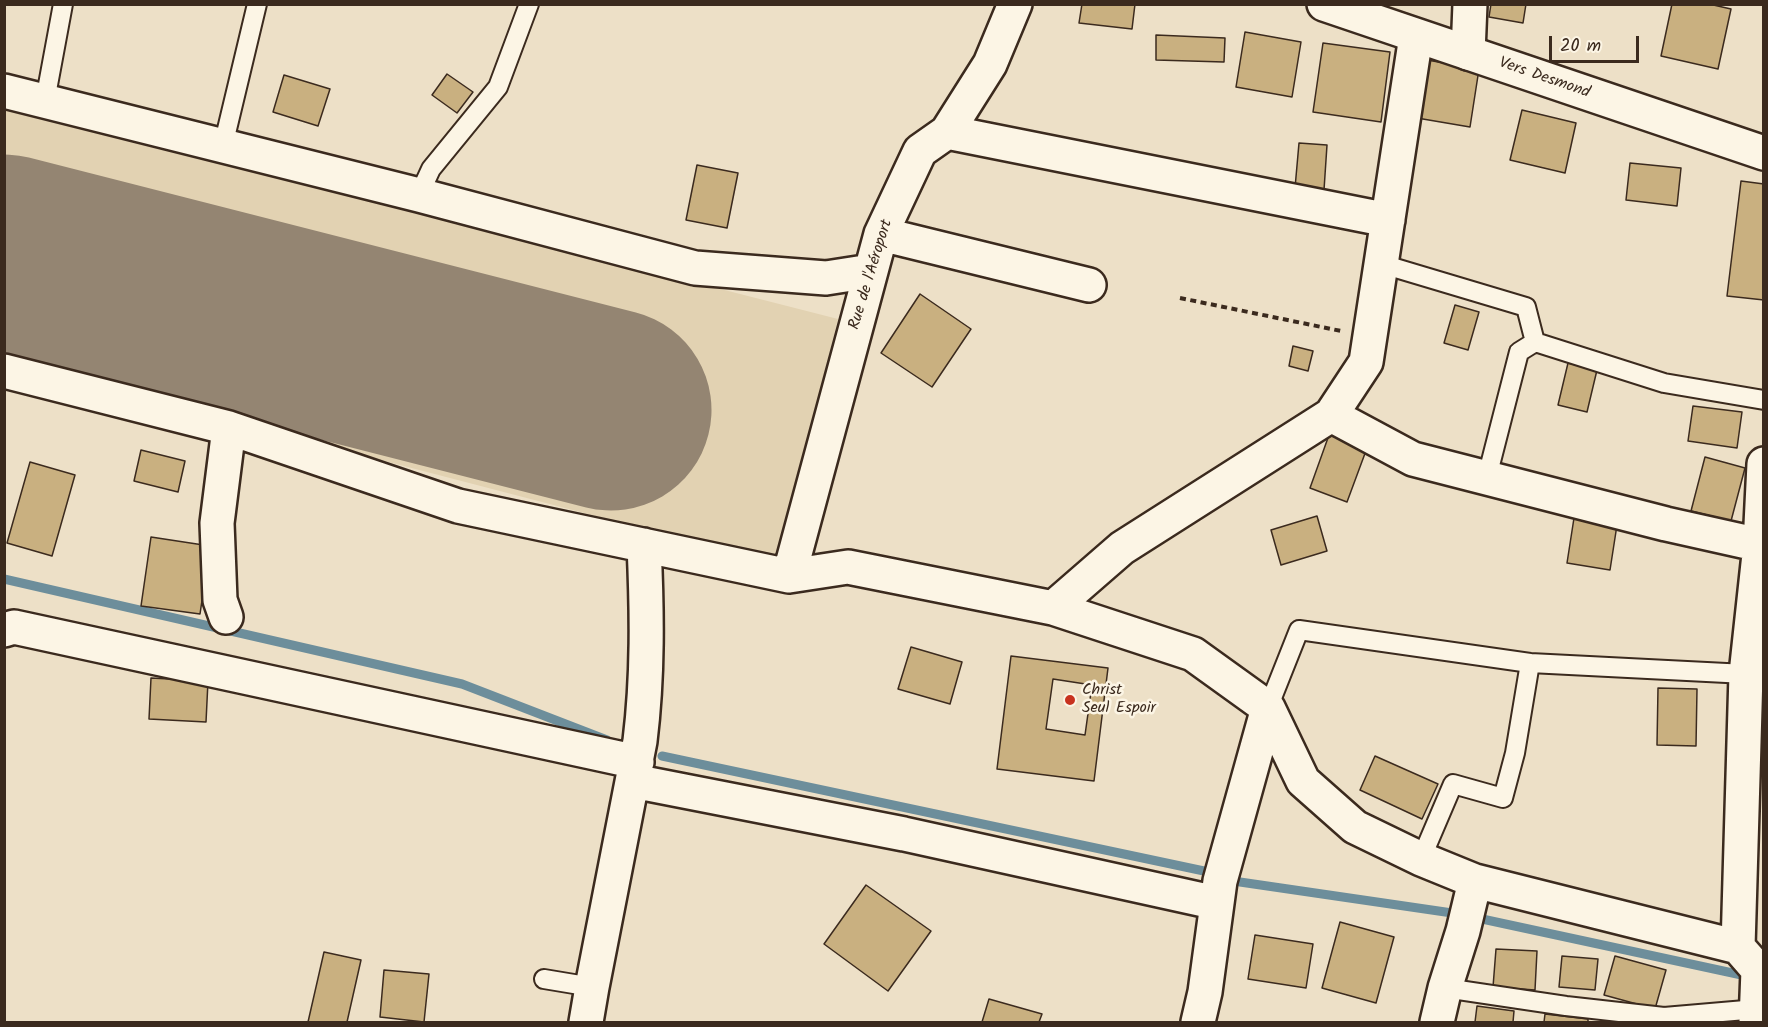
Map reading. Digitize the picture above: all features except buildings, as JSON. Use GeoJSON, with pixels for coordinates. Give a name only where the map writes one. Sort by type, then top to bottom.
{"type":"FeatureCollection","features":[{"type":"Feature","properties":{"kind":"street","name":"Rue de l'Aéroport"},"geometry":{"type":"LineString","coordinates":[[789,576],[881,234],[920,151],[947,132],[990,64],[1015,4]]}},
{"type":"Feature","properties":{"kind":"street","name":"Vers Desmond"},"geometry":{"type":"LineString","coordinates":[[1324,4],[1764,153]]}},
{"type":"Feature","properties":{"kind":"street"},"geometry":{"type":"LineString","coordinates":[[1468,53],[1470,4]]}},
{"type":"Feature","properties":{"kind":"street"},"geometry":{"type":"LineString","coordinates":[[1053,608],[1122,548],[1331,415],[1366,362],[1416,36]]}},
{"type":"Feature","properties":{"kind":"street"},"geometry":{"type":"LineString","coordinates":[[4,91],[419,195],[695,268],[826,278],[871,271]]}},
{"type":"Feature","properties":{"kind":"street"},"geometry":{"type":"LineString","coordinates":[[947,132],[1388,220]]}},
{"type":"Feature","properties":{"kind":"street"},"geometry":{"type":"LineString","coordinates":[[881,234],[1089,285]]}},
{"type":"Feature","properties":{"kind":"street"},"geometry":{"type":"LineString","coordinates":[[4,371],[229,429],[458,506],[789,576],[848,567],[1053,608],[1193,654],[1268,708],[1303,781],[1355,827],[1421,859],[1473,890],[1753,990],[1746,674],[1760,545],[1764,464]]}},
{"type":"Feature","properties":{"kind":"street"},"geometry":{"type":"LineString","coordinates":[[1331,415],[1413,459],[1666,524],[1760,545]]}},
{"type":"Feature","properties":{"kind":"street"},"geometry":{"type":"LineString","coordinates":[[226,617],[220,600],[217,523],[229,429]]}},
{"type":"Feature","properties":{"kind":"street"},"geometry":{"type":"LineString","coordinates":[[586,1023],[635,772],[644,706],[648,622],[644,545]]}},
{"type":"Feature","properties":{"kind":"street"},"geometry":{"type":"LineString","coordinates":[[4,630],[14,627],[904,834],[1217,903]]}},
{"type":"Feature","properties":{"kind":"street"},"geometry":{"type":"LineString","coordinates":[[1198,1023],[1222,873],[1268,708]]}},
{"type":"Feature","properties":{"kind":"street"},"geometry":{"type":"LineString","coordinates":[[1437,1023],[1473,890]]}},
{"type":"Feature","properties":{"kind":"lane"},"geometry":{"type":"LineString","coordinates":[[45,101],[63,4]]}},
{"type":"Feature","properties":{"kind":"lane"},"geometry":{"type":"LineString","coordinates":[[223,146],[257,4]]}},
{"type":"Feature","properties":{"kind":"lane"},"geometry":{"type":"LineString","coordinates":[[419,195],[431,169],[498,87],[529,4]]}},
{"type":"Feature","properties":{"kind":"lane"},"geometry":{"type":"LineString","coordinates":[[1382,264],[1526,307],[1535,342]]}},
{"type":"Feature","properties":{"kind":"lane"},"geometry":{"type":"LineString","coordinates":[[1535,342],[1664,384],[1764,400]]}},
{"type":"Feature","properties":{"kind":"lane"},"geometry":{"type":"LineString","coordinates":[[1487,477],[1519,352],[1535,342]]}},
{"type":"Feature","properties":{"kind":"lane"},"geometry":{"type":"LineString","coordinates":[[1268,708],[1299,630],[1530,663],[1746,674]]}},
{"type":"Feature","properties":{"kind":"lane"},"geometry":{"type":"LineString","coordinates":[[1421,859],[1453,784],[1503,798],[1515,753],[1530,663]]}},
{"type":"Feature","properties":{"kind":"lane"},"geometry":{"type":"LineString","coordinates":[[544,979],[592,987]]}},
{"type":"Feature","properties":{"kind":"lane"},"geometry":{"type":"LineString","coordinates":[[1445,988],[1566,1006],[1664,1017],[1753,990]]}},
{"type":"Feature","properties":{"kind":"path"},"geometry":{"type":"LineString","coordinates":[[1180,298],[1370,337]]}},
{"type":"Feature","properties":{"kind":"shaded area"},"geometry":{"type":"Polygon","coordinates":[[[4,106],[838,319],[776,563],[5,362],[4,106]]]}},
{"type":"Feature","properties":{"kind":"waterway"},"geometry":{"type":"LineString","coordinates":[[4,579],[462,684],[607,740]]}},
{"type":"Feature","properties":{"kind":"waterway"},"geometry":{"type":"LineString","coordinates":[[662,756],[1204,871]]}},
{"type":"Feature","properties":{"kind":"waterway"},"geometry":{"type":"LineString","coordinates":[[1240,882],[1459,914],[1751,977]]}},
{"type":"Feature","properties":{"kind":"runway"},"geometry":{"type":"LineString","coordinates":[[4,255],[611,410]]}},
{"type":"Feature","properties":{"kind":"place","name":"Christ Seul Espoir"},"geometry":{"type":"Point","coordinates":[1070,700]}}]}
